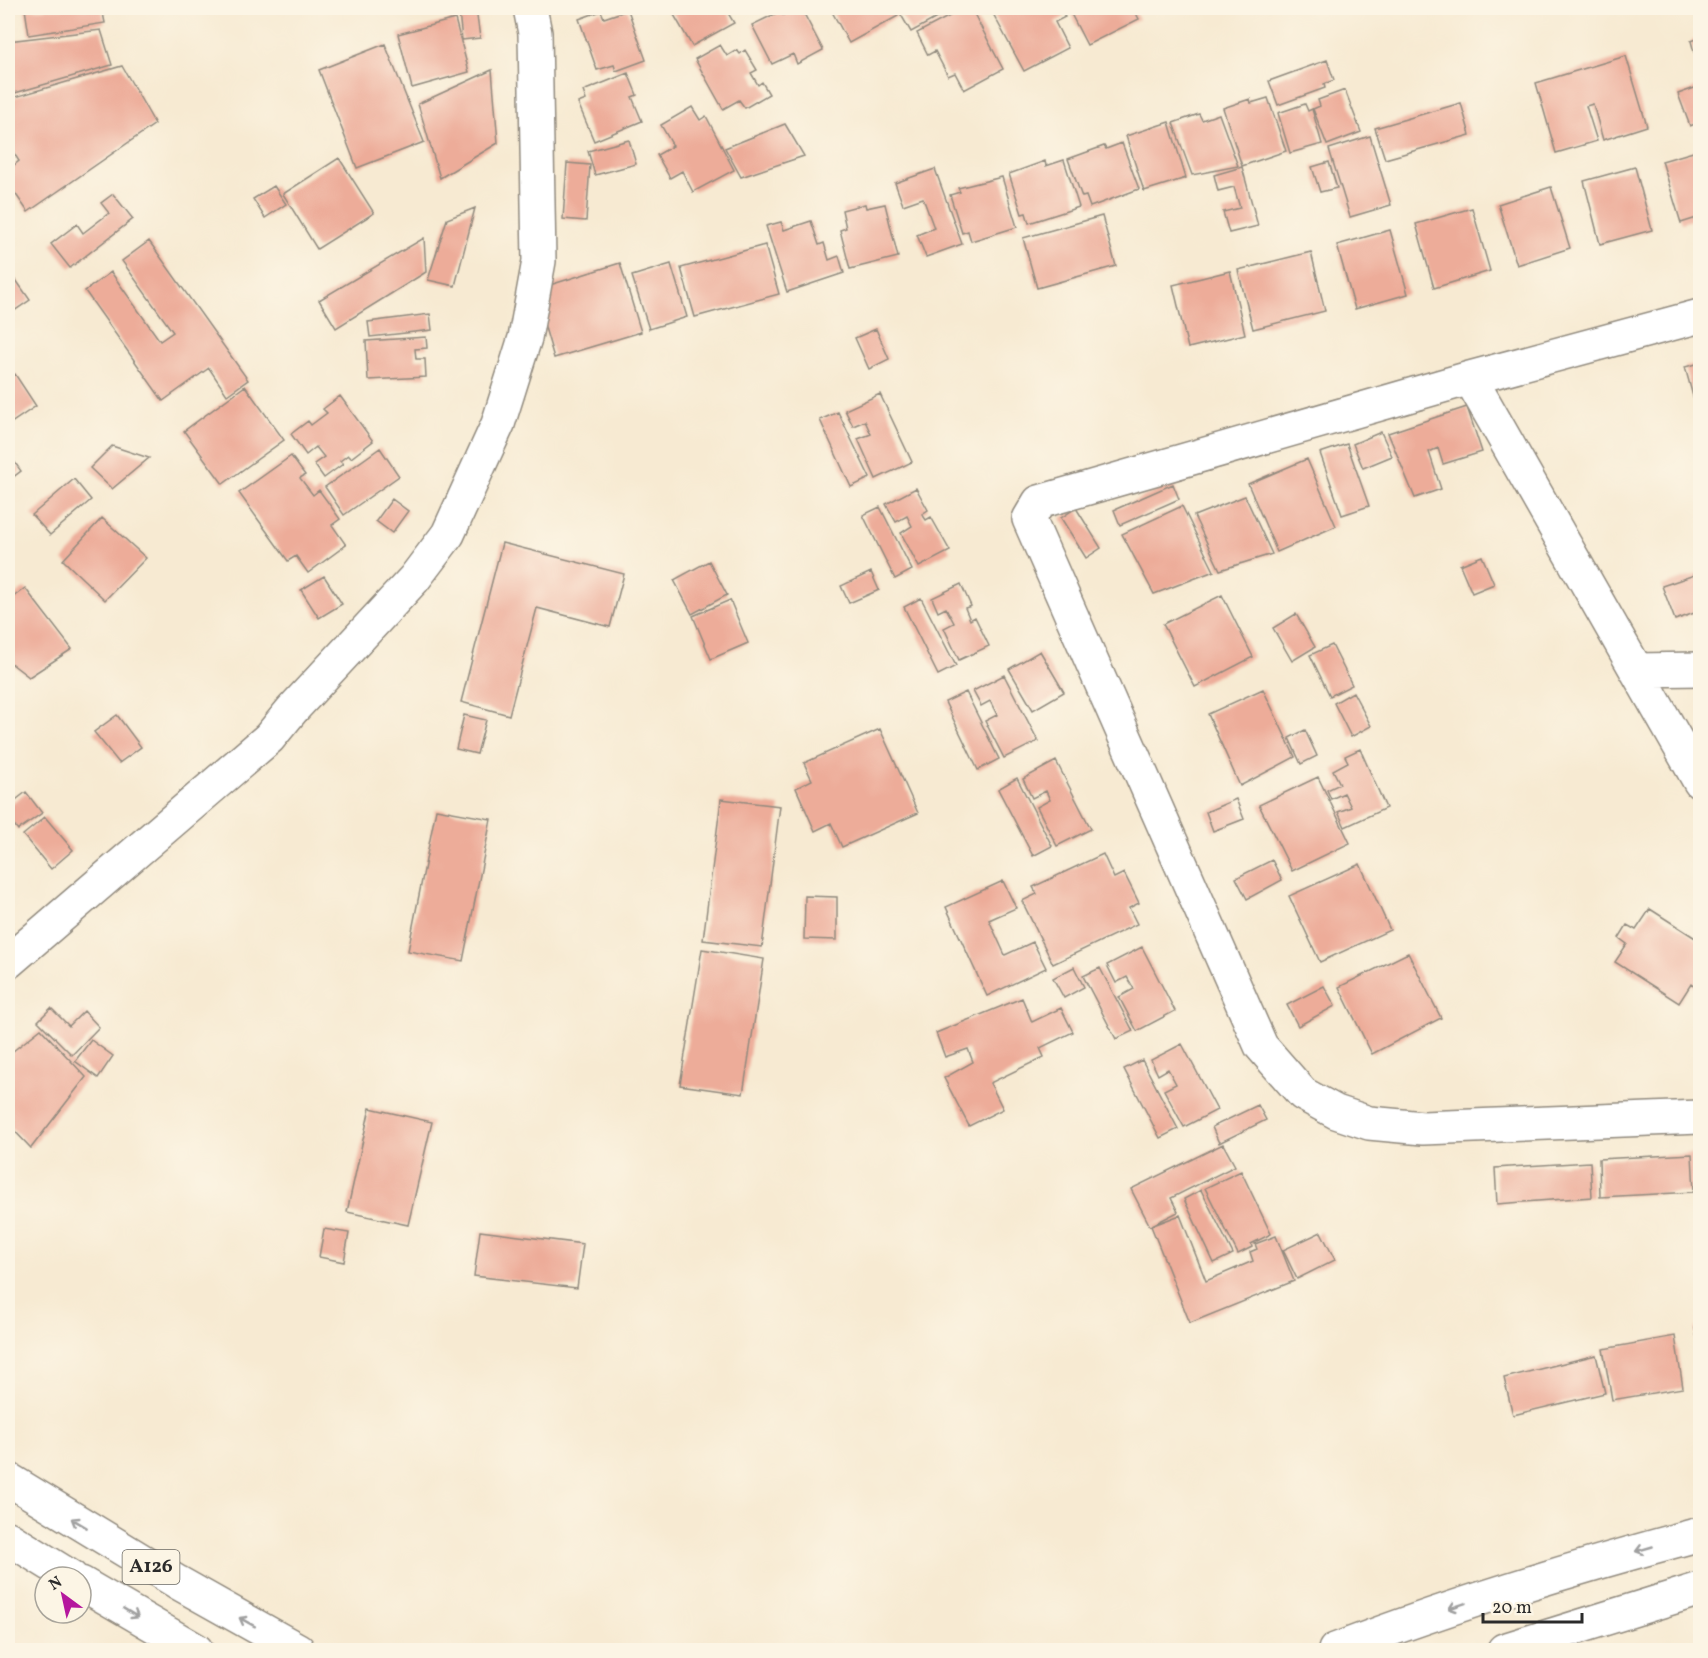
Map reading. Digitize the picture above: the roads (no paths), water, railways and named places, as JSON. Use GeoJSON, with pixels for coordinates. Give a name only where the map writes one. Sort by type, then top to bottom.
{"type":"FeatureCollection","features":[{"type":"Feature","properties":{"kind":"main road"},"geometry":{"type":"LineString","coordinates":[[8,962],[269,738],[292,710],[414,579],[448,534],[498,424],[525,338],[539,261],[535,33],[530,8]]}},
{"type":"Feature","properties":{"kind":"main road"},"geometry":{"type":"LineString","coordinates":[[1701,316],[1470,378],[1039,502],[1029,519],[1261,1046],[1303,1094],[1336,1112],[1369,1123],[1423,1128],[1701,1117]]}},
{"type":"Feature","properties":{"kind":"main road"},"geometry":{"type":"LineString","coordinates":[[1470,378],[1701,782]]}},
{"type":"Feature","properties":{"kind":"main road"},"geometry":{"type":"LineString","coordinates":[[1636,670],[1701,669]]}},
{"type":"Feature","properties":{"kind":"main road","name":"A126"},"geometry":{"type":"LineString","coordinates":[[8,1479],[177,1582],[298,1650]]}},
{"type":"Feature","properties":{"kind":"main road"},"geometry":{"type":"LineString","coordinates":[[1335,1650],[1486,1596],[1701,1534]]}},
{"type":"Feature","properties":{"kind":"main road"},"geometry":{"type":"LineString","coordinates":[[8,1538],[52,1565]]}},
{"type":"Feature","properties":{"kind":"main road"},"geometry":{"type":"LineString","coordinates":[[1504,1650],[1701,1589]]}},
{"type":"Feature","properties":{"kind":"main road","name":"A126"},"geometry":{"type":"LineString","coordinates":[[93,1590],[196,1650]]}}]}
